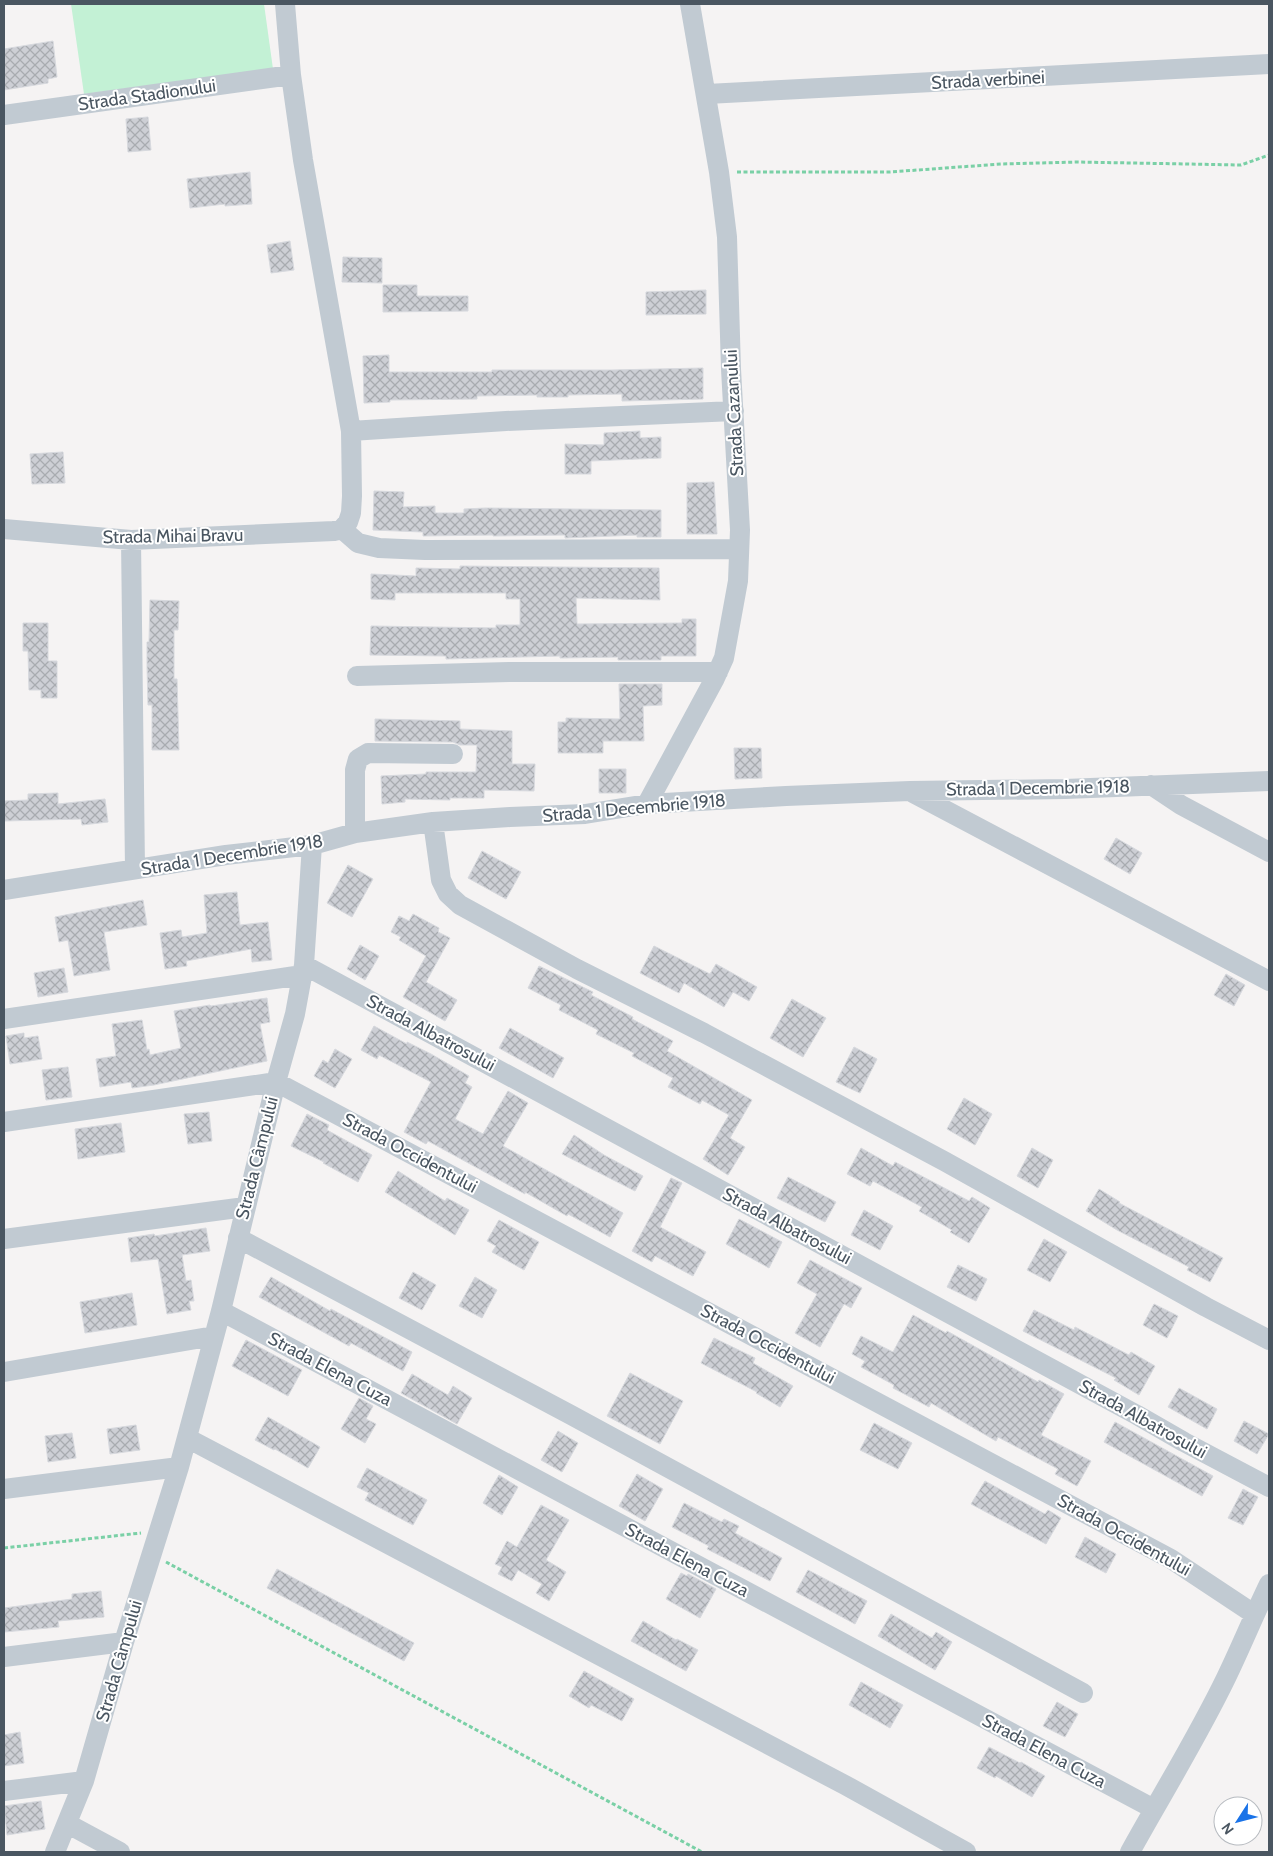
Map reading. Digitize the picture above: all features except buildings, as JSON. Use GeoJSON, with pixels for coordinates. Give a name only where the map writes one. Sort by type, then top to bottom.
{"type":"FeatureCollection","features":[{"type":"Feature","properties":{"kind":"street"},"geometry":{"type":"LineString","coordinates":[[285,4],[291,75],[304,160],[351,431],[351,504],[348,522],[342,528],[358,543],[378,548],[425,550],[740,549]]}},
{"type":"Feature","properties":{"kind":"street","name":"Strada Cazanului"},"geometry":{"type":"LineString","coordinates":[[647,804],[724,658],[738,581],[740,549],[734,411],[730,369],[727,237],[719,172],[690,4]]}},
{"type":"Feature","properties":{"kind":"street","name":"Strada verbinei"},"geometry":{"type":"LineString","coordinates":[[706,94],[1269,64]]}},
{"type":"Feature","properties":{"kind":"street","name":"Strada Stadionului"},"geometry":{"type":"LineString","coordinates":[[4,114],[291,75]]}},
{"type":"Feature","properties":{"kind":"street"},"geometry":{"type":"LineString","coordinates":[[351,431],[506,421],[734,411]]}},
{"type":"Feature","properties":{"kind":"street","name":"Strada Mihai Bravu"},"geometry":{"type":"LineString","coordinates":[[4,529],[131,540],[334,531],[342,528]]}},
{"type":"Feature","properties":{"kind":"street"},"geometry":{"type":"LineString","coordinates":[[131,540],[135,869]]}},
{"type":"Feature","properties":{"kind":"street"},"geometry":{"type":"LineString","coordinates":[[357,676],[510,672],[718,672]]}},
{"type":"Feature","properties":{"kind":"street"},"geometry":{"type":"LineString","coordinates":[[356,833],[355,770],[358,759],[368,753],[454,754]]}},
{"type":"Feature","properties":{"kind":"street","name":"Strada 1 Decembrie 1918"},"geometry":{"type":"LineString","coordinates":[[4,890],[226,855],[312,845],[356,833],[433,822],[585,814],[647,804],[786,796],[910,791],[1065,789],[1269,781]]}},
{"type":"Feature","properties":{"kind":"street"},"geometry":{"type":"LineString","coordinates":[[1151,785],[1181,805],[1269,852]]}},
{"type":"Feature","properties":{"kind":"street"},"geometry":{"type":"LineString","coordinates":[[910,791],[1269,980]]}},
{"type":"Feature","properties":{"kind":"street"},"geometry":{"type":"LineString","coordinates":[[433,822],[441,880],[448,894],[460,905],[577,969],[944,1161],[1269,1340]]}},
{"type":"Feature","properties":{"kind":"street","name":"Strada Câmpului"},"geometry":{"type":"LineString","coordinates":[[55,1852],[84,1782],[124,1642],[179,1467],[214,1336],[276,1082],[295,1014],[303,970],[312,845]]}},
{"type":"Feature","properties":{"kind":"street"},"geometry":{"type":"LineString","coordinates":[[4,1019],[303,970]]}},
{"type":"Feature","properties":{"kind":"street","name":"Strada Albatrosului"},"geometry":{"type":"LineString","coordinates":[[303,970],[1269,1487]]}},
{"type":"Feature","properties":{"kind":"street"},"geometry":{"type":"LineString","coordinates":[[4,1122],[276,1082]]}},
{"type":"Feature","properties":{"kind":"street","name":"Strada Occidentului"},"geometry":{"type":"LineString","coordinates":[[276,1082],[1171,1559],[1254,1614]]}},
{"type":"Feature","properties":{"kind":"street"},"geometry":{"type":"LineString","coordinates":[[4,1239],[245,1206]]}},
{"type":"Feature","properties":{"kind":"street"},"geometry":{"type":"LineString","coordinates":[[238,1238],[606,1433],[1083,1693]]}},
{"type":"Feature","properties":{"kind":"street","name":"Strada Elena Cuza"},"geometry":{"type":"LineString","coordinates":[[220,1311],[1154,1809]]}},
{"type":"Feature","properties":{"kind":"street"},"geometry":{"type":"LineString","coordinates":[[4,1372],[214,1336]]}},
{"type":"Feature","properties":{"kind":"street"},"geometry":{"type":"LineString","coordinates":[[187,1438],[845,1785],[966,1852]]}},
{"type":"Feature","properties":{"kind":"street"},"geometry":{"type":"LineString","coordinates":[[4,1489],[179,1467]]}},
{"type":"Feature","properties":{"kind":"street"},"geometry":{"type":"LineString","coordinates":[[1130,1852],[1186,1755],[1226,1678],[1269,1584]]}},
{"type":"Feature","properties":{"kind":"street"},"geometry":{"type":"LineString","coordinates":[[4,1657],[124,1642]]}},
{"type":"Feature","properties":{"kind":"street"},"geometry":{"type":"LineString","coordinates":[[4,1791],[84,1782]]}},
{"type":"Feature","properties":{"kind":"street"},"geometry":{"type":"LineString","coordinates":[[68,1824],[120,1852]]}},
{"type":"Feature","properties":{"kind":"path"},"geometry":{"type":"LineString","coordinates":[[719,172],[890,172],[1001,164],[1077,162],[1241,166],[1269,155]]}},
{"type":"Feature","properties":{"kind":"path"},"geometry":{"type":"LineString","coordinates":[[4,1548],[159,1531]]}},
{"type":"Feature","properties":{"kind":"path"},"geometry":{"type":"LineString","coordinates":[[151,1554],[702,1852]]}},
{"type":"Feature","properties":{"kind":"green space"},"geometry":{"type":"Polygon","coordinates":[[[71,4],[264,4],[273,69],[84,94],[71,4]]]}}]}
